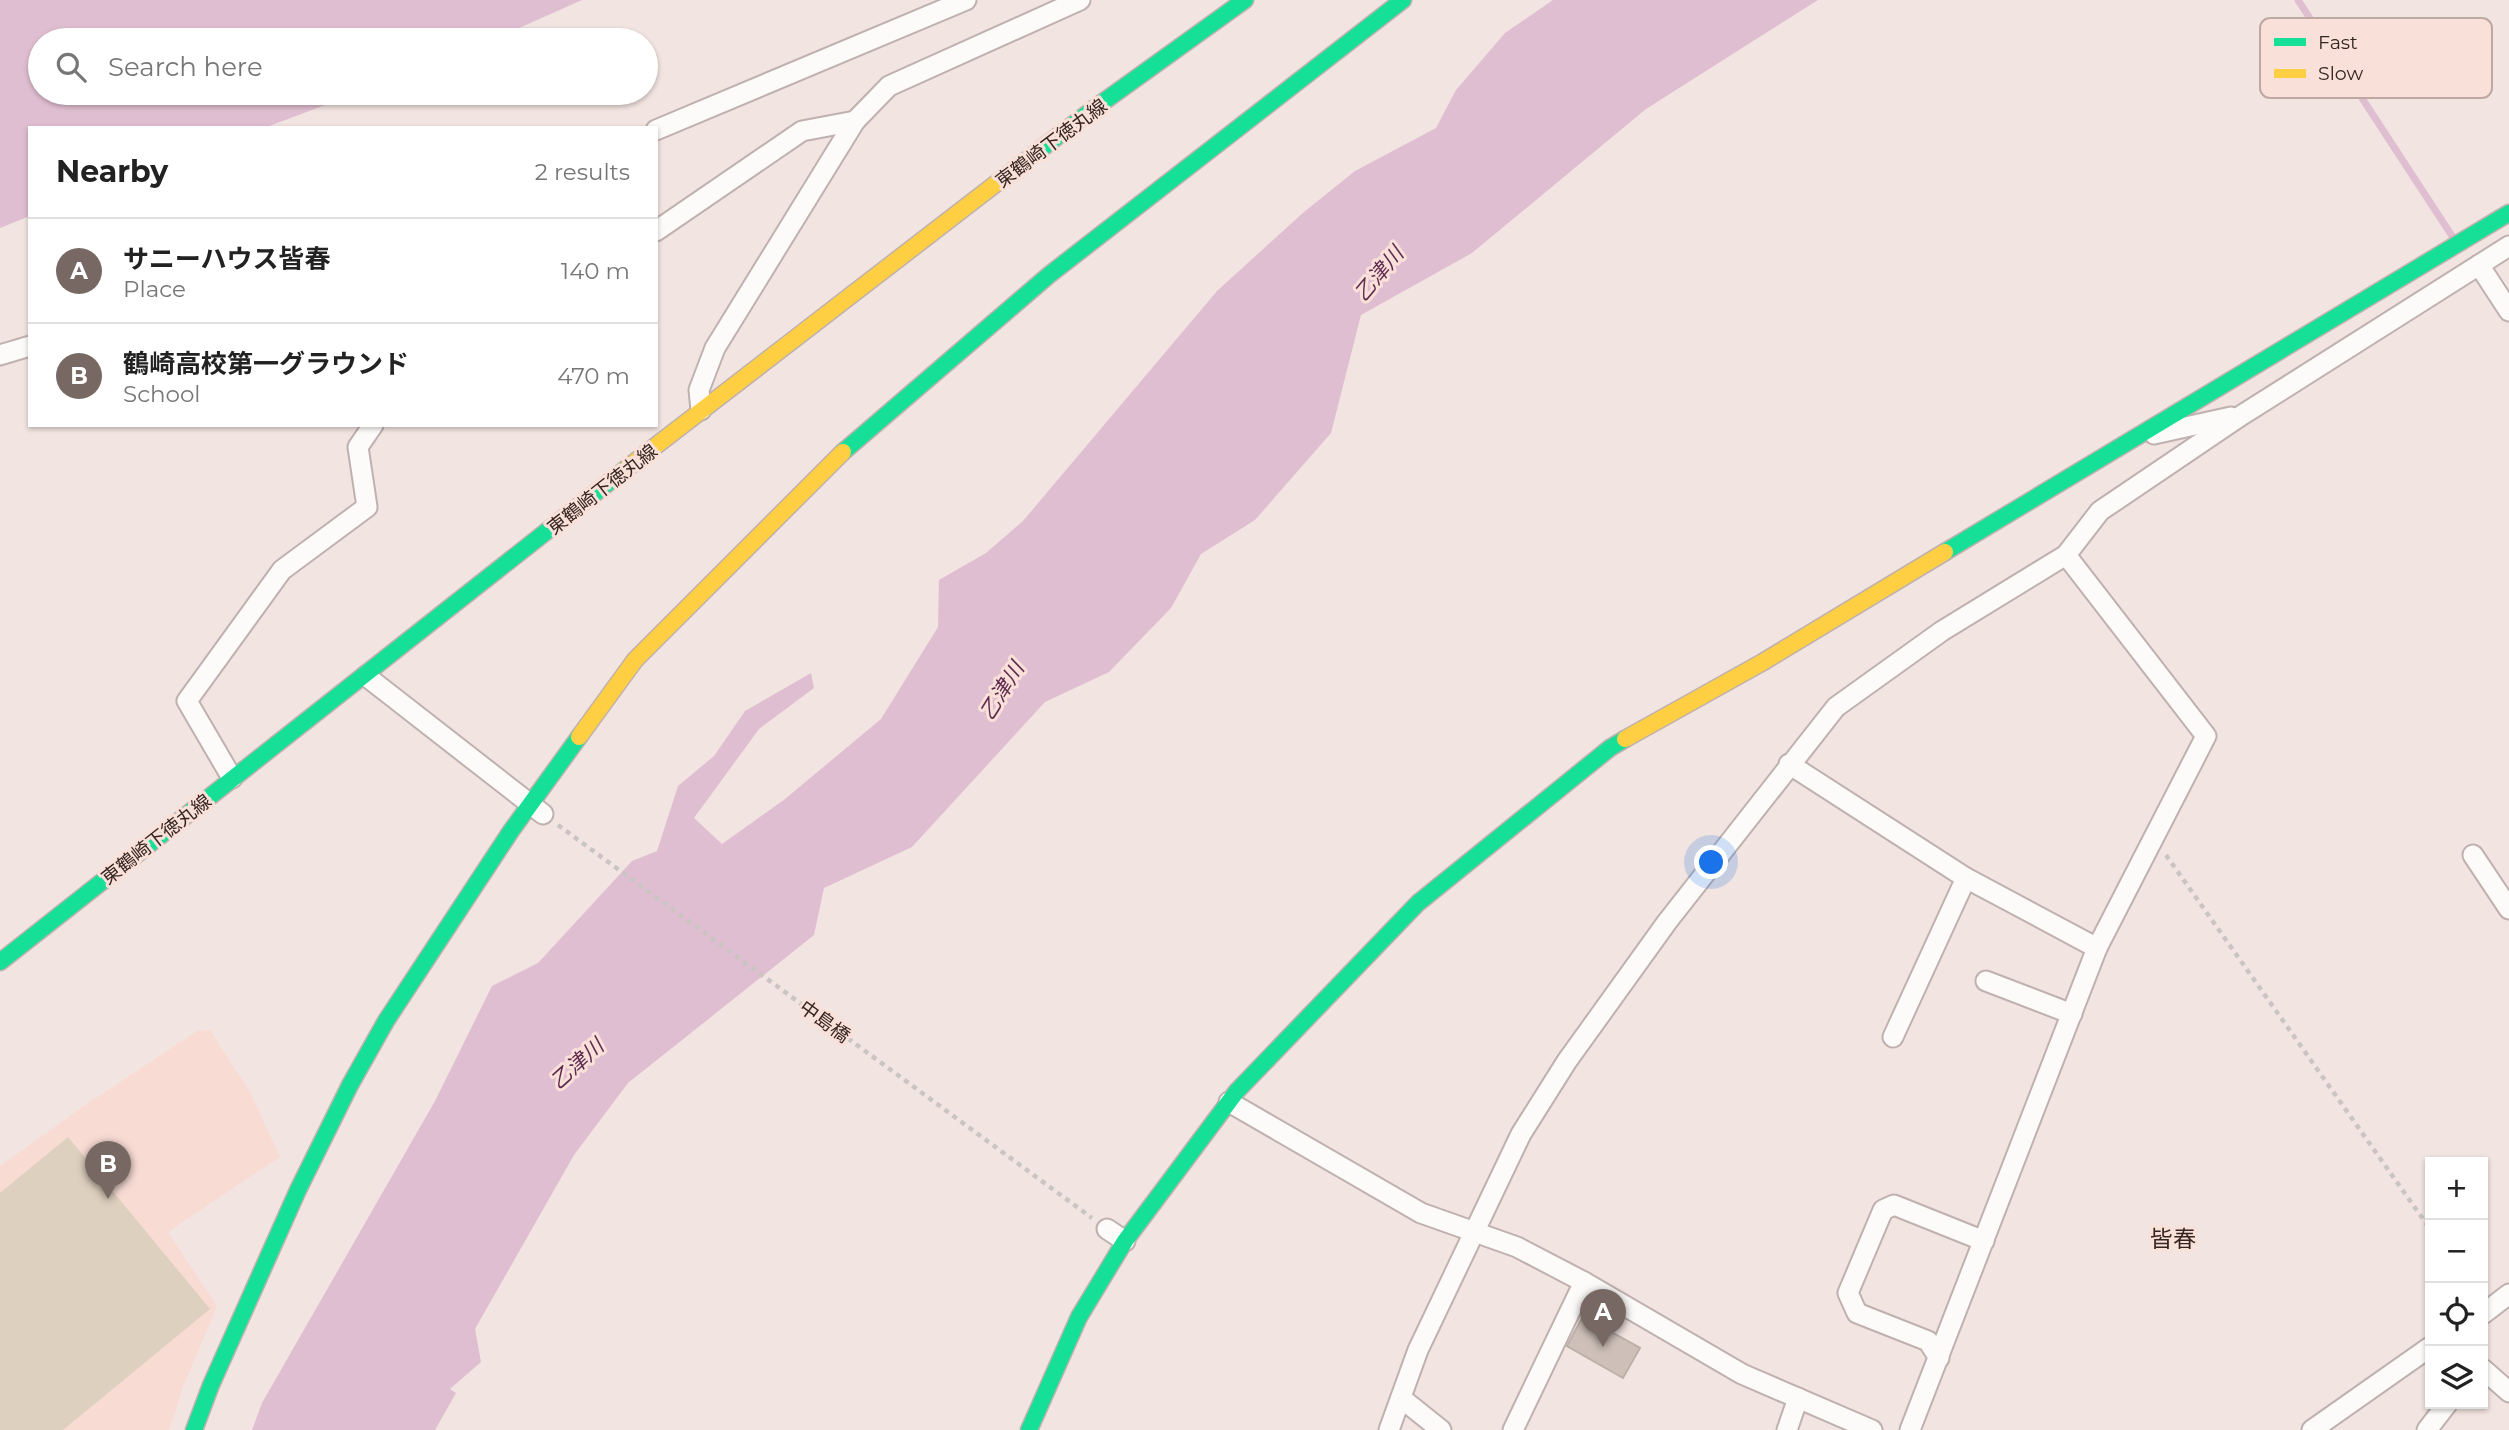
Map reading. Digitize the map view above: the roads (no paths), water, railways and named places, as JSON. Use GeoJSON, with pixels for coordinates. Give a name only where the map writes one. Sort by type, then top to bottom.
{"type":"FeatureCollection","features":[{"type":"Feature","properties":{"kind":"street"},"geometry":{"type":"LineString","coordinates":[[658,129],[966,0]]}},
{"type":"Feature","properties":{"kind":"street"},"geometry":{"type":"LineString","coordinates":[[701,410],[699,390],[715,348],[855,121],[889,86],[1080,0]]}},
{"type":"Feature","properties":{"kind":"street","name":"東鶴崎下徳丸線"},"geometry":{"type":"LineString","coordinates":[[0,962],[701,410],[1092,110],[1245,0]]}},
{"type":"Feature","properties":{"kind":"street"},"geometry":{"type":"LineString","coordinates":[[194,1430],[211,1385],[298,1189],[350,1085],[386,1021],[536,809],[635,660],[827,466],[1049,275],[1403,0]]}},
{"type":"Feature","properties":{"kind":"street"},"geometry":{"type":"LineString","coordinates":[[658,230],[802,131],[855,121]]}},
{"type":"Feature","properties":{"kind":"street"},"geometry":{"type":"LineString","coordinates":[[1029,1430],[1079,1317],[1125,1241],[1247,1081],[1418,903],[1610,748],[1763,662],[2509,213]]}},
{"type":"Feature","properties":{"kind":"street"},"geometry":{"type":"LineString","coordinates":[[1389,1430],[1418,1350],[1521,1134],[1567,1062],[1667,922],[1836,707],[1942,631],[2066,555],[2100,511],[2242,415],[2509,246]]}},
{"type":"Feature","properties":{"kind":"street"},"geometry":{"type":"LineString","coordinates":[[2479,265],[2509,311]]}},
{"type":"Feature","properties":{"kind":"street"},"geometry":{"type":"LineString","coordinates":[[0,355],[28,347]]}},
{"type":"Feature","properties":{"kind":"street"},"geometry":{"type":"LineString","coordinates":[[2132,438],[2242,415]]}},
{"type":"Feature","properties":{"kind":"street"},"geometry":{"type":"LineString","coordinates":[[232,778],[187,701],[282,570],[367,506],[358,447],[372,427]]}},
{"type":"Feature","properties":{"kind":"street"},"geometry":{"type":"LineString","coordinates":[[1910,1430],[2097,948],[2206,736],[2066,555]]}},
{"type":"Feature","properties":{"kind":"street"},"geometry":{"type":"LineString","coordinates":[[366,676],[536,809]]}},
{"type":"Feature","properties":{"kind":"street"},"geometry":{"type":"LineString","coordinates":[[1789,764],[1966,878],[2097,948]]}},
{"type":"Feature","properties":{"kind":"street"},"geometry":{"type":"LineString","coordinates":[[2473,855],[2507,902]]}},
{"type":"Feature","properties":{"kind":"street"},"geometry":{"type":"LineString","coordinates":[[1893,1037],[1966,878]]}},
{"type":"Feature","properties":{"kind":"street"},"geometry":{"type":"LineString","coordinates":[[1986,981],[2072,1014]]}},
{"type":"Feature","properties":{"kind":"street"},"geometry":{"type":"LineString","coordinates":[[1229,1102],[1421,1213],[1517,1247],[1584,1282],[1742,1374],[1871,1430]]}},
{"type":"Feature","properties":{"kind":"street"},"geometry":{"type":"LineString","coordinates":[[1938,1358],[1928,1341],[1857,1313],[1848,1293],[1883,1210],[1894,1205],[1984,1241]]}},
{"type":"Feature","properties":{"kind":"street"},"geometry":{"type":"LineString","coordinates":[[1107,1229],[1125,1241]]}},
{"type":"Feature","properties":{"kind":"street"},"geometry":{"type":"LineString","coordinates":[[1513,1430],[1584,1282]]}},
{"type":"Feature","properties":{"kind":"street"},"geometry":{"type":"LineString","coordinates":[[2488,1310],[2509,1294]]}},
{"type":"Feature","properties":{"kind":"street"},"geometry":{"type":"LineString","coordinates":[[2312,1430],[2425,1351]]}},
{"type":"Feature","properties":{"kind":"street"},"geometry":{"type":"LineString","coordinates":[[2488,1373],[2509,1392]]}},
{"type":"Feature","properties":{"kind":"street"},"geometry":{"type":"LineString","coordinates":[[1401,1398],[1441,1430]]}},
{"type":"Feature","properties":{"kind":"street"},"geometry":{"type":"LineString","coordinates":[[1787,1430],[1798,1398]]}},
{"type":"Feature","properties":{"kind":"street"},"geometry":{"type":"LineString","coordinates":[[2427,1430],[2443,1409]]}},
{"type":"Feature","properties":{"kind":"water"},"geometry":{"type":"Polygon","coordinates":[[[0,0],[582,0],[519,28],[28,28],[28,105],[325,105],[269,126],[28,126],[28,217],[0,228],[0,0]]]}},
{"type":"Feature","properties":{"kind":"water","name":"乙津川"},"geometry":{"type":"Polygon","coordinates":[[[1553,0],[1818,0],[1646,109],[1472,253],[1361,315],[1331,433],[1255,520],[1201,554],[1171,608],[1109,672],[1045,702],[912,847],[824,888],[814,935],[628,1083],[574,1155],[475,1329],[481,1362],[450,1389],[456,1393],[435,1430],[252,1430],[262,1403],[435,1101],[492,986],[538,963],[632,861],[657,851],[678,786],[714,756],[745,711],[811,673],[814,688],[759,729],[694,818],[722,844],[785,799],[881,719],[938,627],[939,580],[986,553],[1023,521],[1217,291],[1304,212],[1355,171],[1436,128],[1456,90],[1505,33],[1553,0]]]}},
{"type":"Feature","properties":{"kind":"waterway"},"geometry":{"type":"LineString","coordinates":[[2298,0],[2310,18]]}},
{"type":"Feature","properties":{"kind":"waterway"},"geometry":{"type":"LineString","coordinates":[[2362,98],[2454,239]]}},
{"type":"Feature","properties":{"kind":"place","name":"鶴崎高校第一グラウンド"},"geometry":{"type":"Point","coordinates":[108,1199]}},
{"type":"Feature","properties":{"kind":"place","name":"サニーハウス皆春"},"geometry":{"type":"Point","coordinates":[1603,1347]}},
{"type":"Feature","properties":{"kind":"district","name":"皆春"},"geometry":{"type":"Point","coordinates":[2173,1239]}}]}
